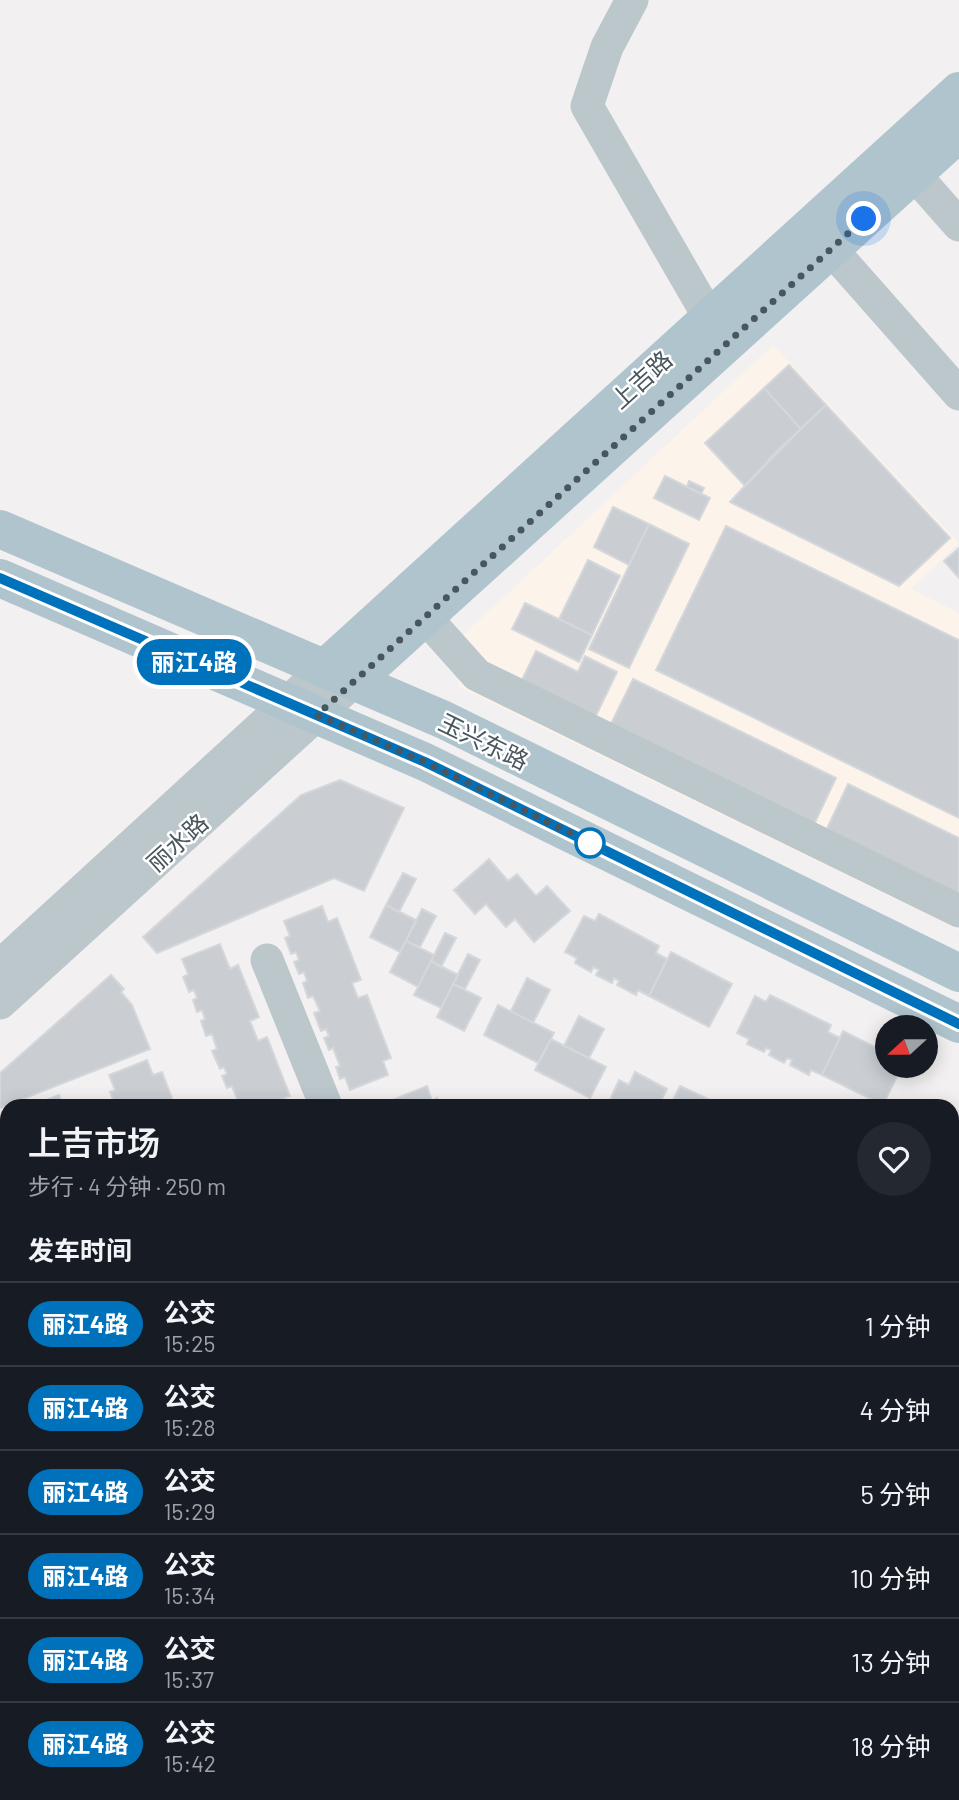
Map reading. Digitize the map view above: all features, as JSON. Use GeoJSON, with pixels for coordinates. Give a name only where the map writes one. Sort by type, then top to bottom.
{"type":"FeatureCollection","features":[{"type":"Feature","properties":{"kind":"main road","name":"上吉路"},"geometry":{"type":"LineString","coordinates":[[339,675],[709,317],[959,91]]}},
{"type":"Feature","properties":{"kind":"main road","name":"上吉路"},"geometry":{"type":"LineString","coordinates":[[339,675],[425,617],[959,134]]}},
{"type":"Feature","properties":{"kind":"main road","name":"玉兴东路"},"geometry":{"type":"LineString","coordinates":[[0,529],[444,720],[959,973]]}},
{"type":"Feature","properties":{"kind":"main road","name":"玉兴东路"},"geometry":{"type":"LineString","coordinates":[[0,579],[425,762],[959,1024]]}},
{"type":"Feature","properties":{"kind":"street"},"geometry":{"type":"LineString","coordinates":[[632,0],[607,47],[587,106],[709,317]]}},
{"type":"Feature","properties":{"kind":"street"},"geometry":{"type":"LineString","coordinates":[[914,174],[959,225]]}},
{"type":"Feature","properties":{"kind":"street"},"geometry":{"type":"LineString","coordinates":[[831,249],[959,394]]}},
{"type":"Feature","properties":{"kind":"street"},"geometry":{"type":"LineString","coordinates":[[425,617],[477,675],[959,911]]}},
{"type":"Feature","properties":{"kind":"street","name":"丽水路"},"geometry":{"type":"LineString","coordinates":[[0,1003],[339,675]]}},
{"type":"Feature","properties":{"kind":"street","name":"丽水路"},"geometry":{"type":"LineString","coordinates":[[0,966],[302,709]]}},
{"type":"Feature","properties":{"kind":"street"},"geometry":{"type":"LineString","coordinates":[[267,960],[323,1099]]}},
{"type":"Feature","properties":{"kind":"shaded area"},"geometry":{"type":"Polygon","coordinates":[[[773,345],[959,543],[911,589],[959,613],[959,930],[459,687],[457,641],[773,345]]]}},
{"type":"Feature","properties":{"kind":"building"},"geometry":{"type":"Polygon","coordinates":[[[789,365],[826,405],[801,429],[764,388],[789,365]]]}},
{"type":"Feature","properties":{"kind":"building"},"geometry":{"type":"Polygon","coordinates":[[[764,388],[801,429],[745,486],[705,443],[764,388]]]}},
{"type":"Feature","properties":{"kind":"building"},"geometry":{"type":"Polygon","coordinates":[[[826,405],[950,538],[899,586],[730,502],[775,453],[826,405]]]}},
{"type":"Feature","properties":{"kind":"building"},"geometry":{"type":"Polygon","coordinates":[[[665,476],[710,498],[699,520],[654,498],[665,476]]]}},
{"type":"Feature","properties":{"kind":"building"},"geometry":{"type":"Polygon","coordinates":[[[689,481],[704,488],[701,494],[687,487],[689,481]]]}},
{"type":"Feature","properties":{"kind":"building"},"geometry":{"type":"Polygon","coordinates":[[[613,507],[649,524],[629,565],[594,547],[613,507]]]}},
{"type":"Feature","properties":{"kind":"building"},"geometry":{"type":"Polygon","coordinates":[[[649,524],[689,544],[629,668],[589,649],[649,524]]]}},
{"type":"Feature","properties":{"kind":"building"},"geometry":{"type":"Polygon","coordinates":[[[726,526],[959,640],[959,818],[656,670],[726,526]]]}},
{"type":"Feature","properties":{"kind":"building"},"geometry":{"type":"Polygon","coordinates":[[[959,548],[959,578],[944,561],[959,548]]]}},
{"type":"Feature","properties":{"kind":"building"},"geometry":{"type":"Polygon","coordinates":[[[588,560],[620,576],[592,635],[559,619],[588,560]]]}},
{"type":"Feature","properties":{"kind":"building"},"geometry":{"type":"Polygon","coordinates":[[[525,603],[592,635],[579,662],[512,629],[525,603]]]}},
{"type":"Feature","properties":{"kind":"building"},"geometry":{"type":"Polygon","coordinates":[[[536,651],[578,672],[585,656],[617,672],[593,722],[519,686],[536,651]]]}},
{"type":"Feature","properties":{"kind":"building"},"geometry":{"type":"Polygon","coordinates":[[[633,679],[836,778],[811,831],[607,732],[633,679]]]}},
{"type":"Feature","properties":{"kind":"building"},"geometry":{"type":"Polygon","coordinates":[[[340,780],[404,808],[364,891],[334,878],[157,953],[143,937],[301,795],[340,780]]]}},
{"type":"Feature","properties":{"kind":"building"},"geometry":{"type":"Polygon","coordinates":[[[848,784],[959,838],[959,903],[823,837],[848,784]]]}},
{"type":"Feature","properties":{"kind":"building"},"geometry":{"type":"Polygon","coordinates":[[[489,859],[508,881],[517,874],[536,896],[547,886],[570,911],[534,942],[515,919],[506,927],[486,904],[475,914],[454,890],[489,859]]]}},
{"type":"Feature","properties":{"kind":"building"},"geometry":{"type":"Polygon","coordinates":[[[403,873],[416,879],[399,912],[386,905],[403,873]]]}},
{"type":"Feature","properties":{"kind":"building"},"geometry":{"type":"Polygon","coordinates":[[[386,905],[416,920],[400,952],[370,937],[386,905]]]}},
{"type":"Feature","properties":{"kind":"building"},"geometry":{"type":"Polygon","coordinates":[[[322,906],[328,922],[337,918],[361,980],[352,983],[358,998],[367,995],[391,1058],[383,1061],[388,1075],[350,1090],[345,1077],[340,1079],[336,1067],[340,1066],[333,1048],[329,1050],[324,1038],[329,1036],[326,1029],[321,1031],[314,1013],[320,1011],[313,996],[308,998],[303,983],[307,981],[304,972],[299,974],[294,962],[299,960],[296,952],[291,954],[285,938],[290,936],[284,921],[322,906]]]}},
{"type":"Feature","properties":{"kind":"building"},"geometry":{"type":"Polygon","coordinates":[[[422,909],[436,916],[420,947],[406,941],[422,909]]]}},
{"type":"Feature","properties":{"kind":"building"},"geometry":{"type":"Polygon","coordinates":[[[599,914],[659,946],[656,953],[667,959],[649,996],[638,990],[636,995],[617,985],[619,981],[614,978],[612,983],[596,975],[599,970],[593,967],[591,972],[575,963],[577,958],[565,952],[584,916],[595,921],[599,914]]]}},
{"type":"Feature","properties":{"kind":"building"},"geometry":{"type":"Polygon","coordinates":[[[445,933],[456,938],[441,967],[431,961],[445,933]]]}},
{"type":"Feature","properties":{"kind":"building"},"geometry":{"type":"Polygon","coordinates":[[[406,941],[434,955],[418,987],[390,972],[406,941]]]}},
{"type":"Feature","properties":{"kind":"building"},"geometry":{"type":"Polygon","coordinates":[[[220,944],[230,969],[238,965],[259,1017],[250,1021],[258,1041],[267,1037],[290,1096],[281,1099],[237,1099],[232,1086],[227,1088],[222,1076],[227,1074],[224,1067],[220,1069],[212,1051],[217,1049],[212,1034],[206,1036],[201,1021],[205,1019],[202,1010],[197,1012],[193,1000],[197,998],[194,990],[189,992],[183,977],[188,974],[182,959],[220,944]]]}},
{"type":"Feature","properties":{"kind":"building"},"geometry":{"type":"Polygon","coordinates":[[[671,952],[732,984],[709,1027],[649,996],[671,952]]]}},
{"type":"Feature","properties":{"kind":"building"},"geometry":{"type":"Polygon","coordinates":[[[468,954],[480,960],[465,989],[453,984],[468,954]]]}},
{"type":"Feature","properties":{"kind":"building"},"geometry":{"type":"Polygon","coordinates":[[[431,961],[458,975],[441,1008],[414,995],[431,961]]]}},
{"type":"Feature","properties":{"kind":"building"},"geometry":{"type":"Polygon","coordinates":[[[111,975],[124,989],[121,992],[132,1005],[150,1049],[23,1099],[0,1099],[0,1073],[111,975]]]}},
{"type":"Feature","properties":{"kind":"building"},"geometry":{"type":"Polygon","coordinates":[[[527,978],[550,990],[533,1023],[511,1011],[527,978]]]}},
{"type":"Feature","properties":{"kind":"building"},"geometry":{"type":"Polygon","coordinates":[[[453,984],[481,998],[464,1031],[437,1017],[453,984]]]}},
{"type":"Feature","properties":{"kind":"building"},"geometry":{"type":"Polygon","coordinates":[[[770,995],[831,1025],[828,1032],[840,1038],[822,1075],[811,1070],[809,1075],[790,1065],[792,1060],[787,1058],[784,1063],[769,1055],[771,1050],[766,1048],[764,1052],[747,1044],[749,1039],[737,1033],[755,996],[766,1002],[770,995]]]}},
{"type":"Feature","properties":{"kind":"building"},"geometry":{"type":"Polygon","coordinates":[[[498,1005],[554,1033],[538,1063],[484,1035],[498,1005]]]}},
{"type":"Feature","properties":{"kind":"building"},"geometry":{"type":"Polygon","coordinates":[[[579,1016],[604,1029],[589,1058],[564,1046],[579,1016]]]}},
{"type":"Feature","properties":{"kind":"building"},"geometry":{"type":"Polygon","coordinates":[[[843,1031],[875,1047],[875,1078],[896,1078],[886,1099],[871,1099],[822,1075],[843,1031]]]}},
{"type":"Feature","properties":{"kind":"building"},"geometry":{"type":"Polygon","coordinates":[[[551,1039],[606,1067],[590,1098],[535,1070],[551,1039]]]}},
{"type":"Feature","properties":{"kind":"building"},"geometry":{"type":"Polygon","coordinates":[[[147,1060],[153,1075],[162,1072],[172,1099],[113,1099],[110,1092],[115,1090],[109,1075],[147,1060]]]}},
{"type":"Feature","properties":{"kind":"building"},"geometry":{"type":"Polygon","coordinates":[[[635,1072],[667,1089],[662,1099],[610,1099],[619,1080],[629,1085],[635,1072]]]}},
{"type":"Feature","properties":{"kind":"building"},"geometry":{"type":"Polygon","coordinates":[[[427,1086],[431,1099],[395,1099],[427,1086]]]}},
{"type":"Feature","properties":{"kind":"building"},"geometry":{"type":"Polygon","coordinates":[[[680,1086],[708,1099],[674,1099],[680,1086]]]}},
{"type":"Feature","properties":{"kind":"bus line","name":"丽江4路"},"geometry":{"type":"LineString","coordinates":[[0,578],[425,762],[959,1024]]}},
{"type":"Feature","properties":{"kind":"route"},"geometry":{"type":"LineString","coordinates":[[590,843],[597,846],[425,762],[317,715],[864,219]]}}]}
